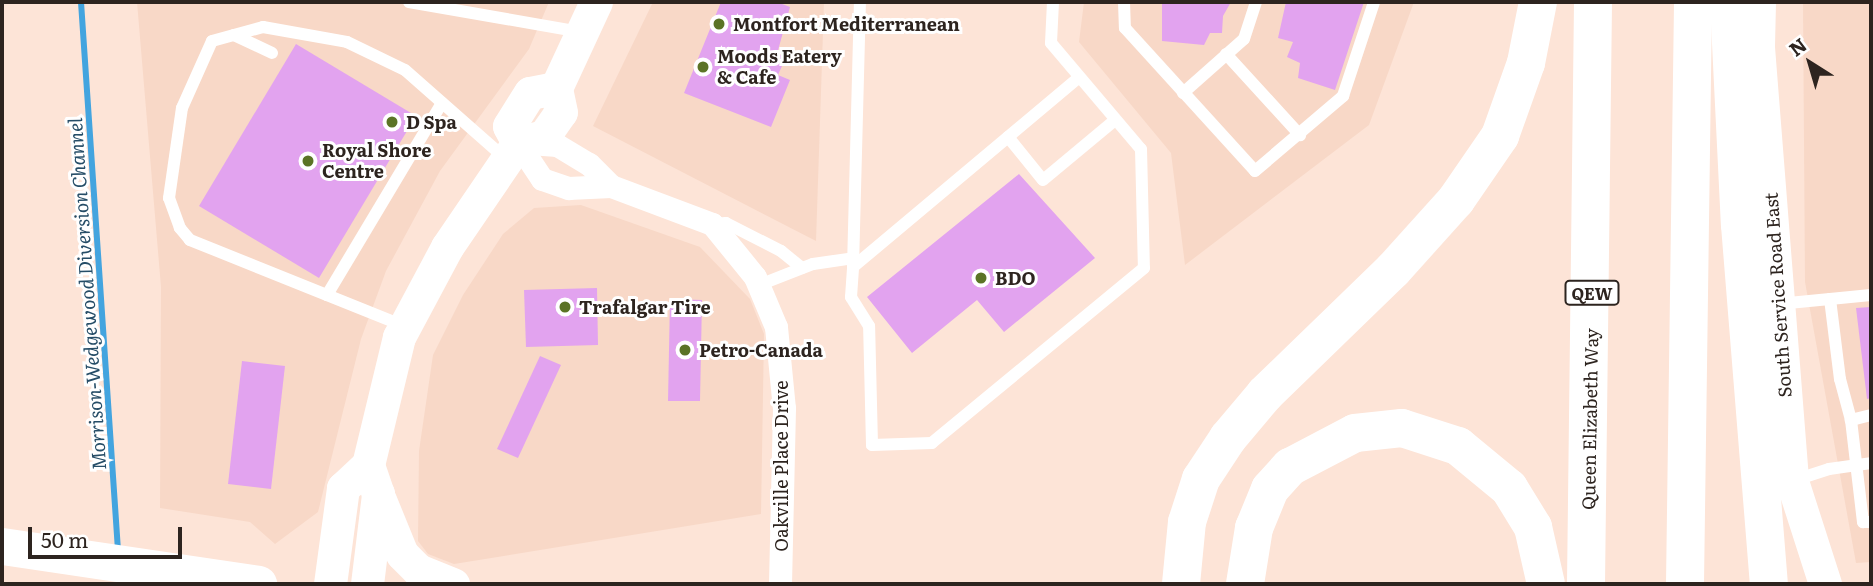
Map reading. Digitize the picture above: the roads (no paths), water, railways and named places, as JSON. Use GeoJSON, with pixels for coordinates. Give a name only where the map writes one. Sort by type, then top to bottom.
{"type":"FeatureCollection","features":[{"type":"Feature","properties":{"kind":"highway"},"geometry":{"type":"LineString","coordinates":[[1180,583],[1190,511],[1201,480],[1228,438],[1265,394],[1393,270],[1447,210],[1500,136],[1526,63],[1538,2]]}},
{"type":"Feature","properties":{"kind":"highway","name":"Queen Elizabeth Way"},"geometry":{"type":"LineString","coordinates":[[1586,584],[1593,2]]}},
{"type":"Feature","properties":{"kind":"highway"},"geometry":{"type":"LineString","coordinates":[[1685,584],[1693,2]]}},
{"type":"Feature","properties":{"kind":"highway"},"geometry":{"type":"LineString","coordinates":[[1729,2],[1740,225],[1769,584]]}},
{"type":"Feature","properties":{"kind":"highway"},"geometry":{"type":"LineString","coordinates":[[1245,584],[1254,528],[1270,489],[1290,467],[1354,433],[1402,428],[1458,446],[1489,467],[1508,488],[1533,527],[1546,584]]}},
{"type":"Feature","properties":{"kind":"main road"},"geometry":{"type":"LineString","coordinates":[[368,584],[373,479],[404,326],[447,247],[513,151],[509,126],[530,93],[556,88],[596,2]]}},
{"type":"Feature","properties":{"kind":"main road","name":"South Service Road East"},"geometry":{"type":"LineString","coordinates":[[1759,2],[1792,481],[1825,584]]}},
{"type":"Feature","properties":{"kind":"main road"},"geometry":{"type":"LineString","coordinates":[[330,584],[342,488],[373,479]]}},
{"type":"Feature","properties":{"kind":"main road"},"geometry":{"type":"LineString","coordinates":[[373,479],[402,554],[418,570],[453,584]]}},
{"type":"Feature","properties":{"kind":"main road"},"geometry":{"type":"LineString","coordinates":[[2,546],[258,584]]}},
{"type":"Feature","properties":{"kind":"street"},"geometry":{"type":"LineString","coordinates":[[513,151],[557,145],[589,164],[611,186]]}},
{"type":"Feature","properties":{"kind":"street"},"geometry":{"type":"LineString","coordinates":[[513,151],[542,179],[568,188],[611,186],[712,224]]}},
{"type":"Feature","properties":{"kind":"street","name":"Oakville Place Drive"},"geometry":{"type":"LineString","coordinates":[[712,224],[759,285],[776,327],[784,408],[780,584]]}},
{"type":"Feature","properties":{"kind":"lane"},"geometry":{"type":"LineString","coordinates":[[409,2],[582,32]]}},
{"type":"Feature","properties":{"kind":"lane"},"geometry":{"type":"LineString","coordinates":[[860,2],[850,297],[869,326],[872,445],[932,443],[1144,268],[1141,149],[1051,43],[1053,2]]}},
{"type":"Feature","properties":{"kind":"lane"},"geometry":{"type":"LineString","coordinates":[[1124,2],[1125,28],[1255,171],[1343,96],[1374,2]]}},
{"type":"Feature","properties":{"kind":"lane"},"geometry":{"type":"LineString","coordinates":[[1184,93],[1244,39],[1255,2]]}},
{"type":"Feature","properties":{"kind":"lane"},"geometry":{"type":"LineString","coordinates":[[404,326],[190,240],[169,198],[182,108],[212,41],[263,27],[347,42],[405,70],[442,103],[513,151]]}},
{"type":"Feature","properties":{"kind":"lane"},"geometry":{"type":"LineString","coordinates":[[234,35],[272,53]]}},
{"type":"Feature","properties":{"kind":"lane"},"geometry":{"type":"LineString","coordinates":[[1226,54],[1300,135]]}},
{"type":"Feature","properties":{"kind":"lane"},"geometry":{"type":"LineString","coordinates":[[759,285],[802,268],[853,263],[1078,78]]}},
{"type":"Feature","properties":{"kind":"lane"},"geometry":{"type":"LineString","coordinates":[[327,295],[442,103]]}},
{"type":"Feature","properties":{"kind":"lane"},"geometry":{"type":"LineString","coordinates":[[1008,137],[1044,180],[1115,120]]}},
{"type":"Feature","properties":{"kind":"lane"},"geometry":{"type":"LineString","coordinates":[[712,224],[726,223],[781,251],[802,268]]}},
{"type":"Feature","properties":{"kind":"lane"},"geometry":{"type":"LineString","coordinates":[[1778,304],[1871,295]]}},
{"type":"Feature","properties":{"kind":"lane"},"geometry":{"type":"LineString","coordinates":[[1830,299],[1840,379],[1851,421],[1863,522],[1871,522]]}},
{"type":"Feature","properties":{"kind":"lane"},"geometry":{"type":"LineString","coordinates":[[1851,421],[1871,415]]}},
{"type":"Feature","properties":{"kind":"lane"},"geometry":{"type":"LineString","coordinates":[[1792,481],[1856,464],[1871,463]]}},
{"type":"Feature","properties":{"kind":"waterway","name":"Morrison-Wedgewood Diversion Channel"},"geometry":{"type":"LineString","coordinates":[[81,2],[118,551]]}},
{"type":"Feature","properties":{"kind":"place","name":"Montfort Mediterranean"},"geometry":{"type":"Point","coordinates":[719,24]}},
{"type":"Feature","properties":{"kind":"place","name":"Moods Eatery & Cafe"},"geometry":{"type":"Point","coordinates":[703,67]}},
{"type":"Feature","properties":{"kind":"place","name":"D Spa"},"geometry":{"type":"Point","coordinates":[392,122]}},
{"type":"Feature","properties":{"kind":"place","name":"Royal Shore Centre"},"geometry":{"type":"Point","coordinates":[308,161]}},
{"type":"Feature","properties":{"kind":"place","name":"BDO"},"geometry":{"type":"Point","coordinates":[981,278]}},
{"type":"Feature","properties":{"kind":"place","name":"Trafalgar Tire"},"geometry":{"type":"Point","coordinates":[565,307]}},
{"type":"Feature","properties":{"kind":"place","name":"Petro-Canada"},"geometry":{"type":"Point","coordinates":[685,350]}}]}
